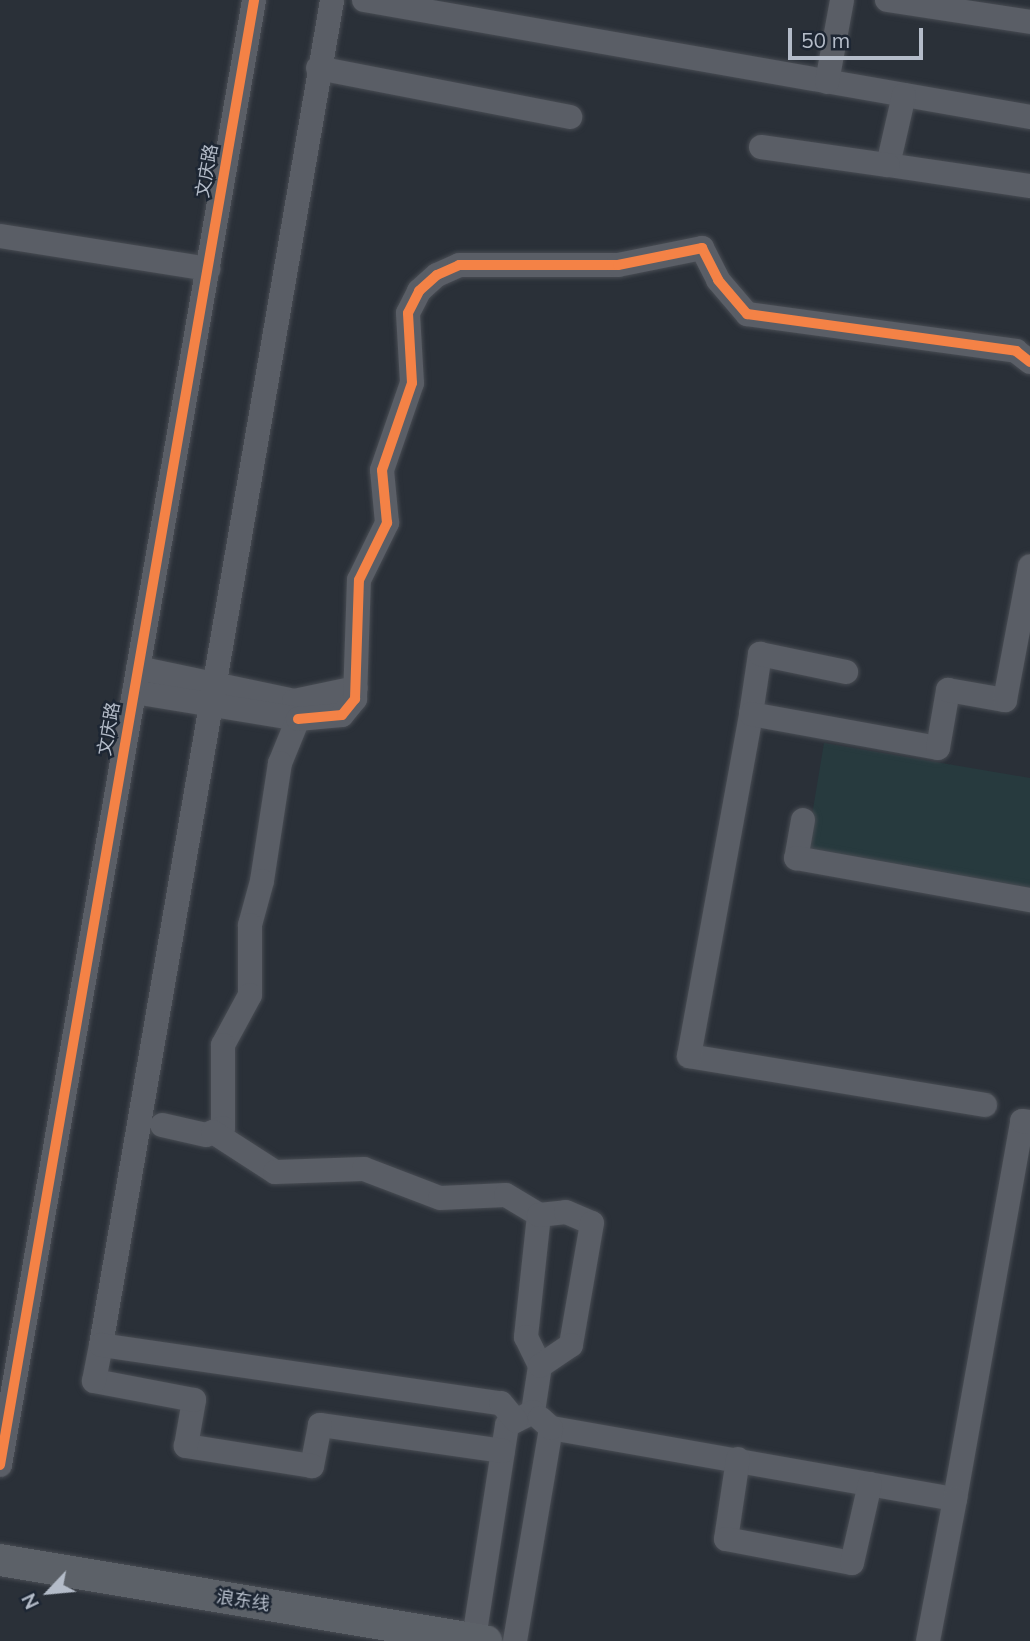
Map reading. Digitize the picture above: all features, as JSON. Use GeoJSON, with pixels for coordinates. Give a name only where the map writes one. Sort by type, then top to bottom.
{"type":"FeatureCollection","features":[{"type":"Feature","properties":{"kind":"main road","name":"浪东线"},"geometry":{"type":"LineString","coordinates":[[0,1560],[480,1640]]}},
{"type":"Feature","properties":{"kind":"street","name":"文庆路"},"geometry":{"type":"LineString","coordinates":[[0,1465],[254,0]]}},
{"type":"Feature","properties":{"kind":"street"},"geometry":{"type":"LineString","coordinates":[[332,0],[318,68],[94,1381],[194,1400],[187,1446],[312,1466],[320,1425],[503,1451]]}},
{"type":"Feature","properties":{"kind":"street"},"geometry":{"type":"LineString","coordinates":[[364,0],[1030,117]]}},
{"type":"Feature","properties":{"kind":"street"},"geometry":{"type":"LineString","coordinates":[[827,82],[842,0]]}},
{"type":"Feature","properties":{"kind":"street"},"geometry":{"type":"LineString","coordinates":[[887,0],[1030,22]]}},
{"type":"Feature","properties":{"kind":"street"},"geometry":{"type":"LineString","coordinates":[[318,68],[570,117]]}},
{"type":"Feature","properties":{"kind":"street"},"geometry":{"type":"LineString","coordinates":[[888,165],[904,95]]}},
{"type":"Feature","properties":{"kind":"street"},"geometry":{"type":"LineString","coordinates":[[761,147],[1030,186]]}},
{"type":"Feature","properties":{"kind":"street"},"geometry":{"type":"LineString","coordinates":[[0,236],[208,269]]}},
{"type":"Feature","properties":{"kind":"street"},"geometry":{"type":"LineString","coordinates":[[213,694],[298,719],[342,715],[355,699],[359,580],[387,523],[382,470],[412,383],[408,313],[419,291],[437,275],[459,265],[618,265],[702,248],[718,280],[747,314],[1016,351],[1030,362]]}},
{"type":"Feature","properties":{"kind":"street"},"geometry":{"type":"LineString","coordinates":[[751,714],[938,748],[948,690],[1006,701],[1030,566]]}},
{"type":"Feature","properties":{"kind":"street"},"geometry":{"type":"LineString","coordinates":[[846,672],[760,654],[689,1056],[985,1105]]}},
{"type":"Feature","properties":{"kind":"street"},"geometry":{"type":"LineString","coordinates":[[136,680],[213,694],[294,701],[356,688]]}},
{"type":"Feature","properties":{"kind":"street"},"geometry":{"type":"LineString","coordinates":[[162,1125],[206,1135],[223,1128],[223,1045],[250,995],[250,925],[262,881],[280,763],[298,719]]}},
{"type":"Feature","properties":{"kind":"street"},"geometry":{"type":"LineString","coordinates":[[803,820],[796,858],[1030,900]]}},
{"type":"Feature","properties":{"kind":"street"},"geometry":{"type":"LineString","coordinates":[[928,1641],[1022,1121],[1030,1122]]}},
{"type":"Feature","properties":{"kind":"street"},"geometry":{"type":"LineString","coordinates":[[213,1132],[275,1172],[364,1169],[440,1198],[506,1195],[539,1215],[566,1212],[592,1223],[572,1345],[540,1366]]}},
{"type":"Feature","properties":{"kind":"street"},"geometry":{"type":"LineString","coordinates":[[515,1641],[540,1366],[526,1337],[539,1215]]}},
{"type":"Feature","properties":{"kind":"street"},"geometry":{"type":"LineString","coordinates":[[101,1345],[501,1403],[533,1420],[955,1499]]}},
{"type":"Feature","properties":{"kind":"street"},"geometry":{"type":"LineString","coordinates":[[480,1640],[507,1425],[533,1420]]}},
{"type":"Feature","properties":{"kind":"street"},"geometry":{"type":"LineString","coordinates":[[738,1459],[726,1539],[852,1563],[870,1484]]}},
{"type":"Feature","properties":{"kind":"green space"},"geometry":{"type":"Polygon","coordinates":[[[824,743],[1030,778],[1030,889],[806,851],[824,743]]]}},
{"type":"Feature","properties":{"kind":"cycle path"},"geometry":{"type":"LineString","coordinates":[[0,1465],[254,0]]}},
{"type":"Feature","properties":{"kind":"cycle path"},"geometry":{"type":"LineString","coordinates":[[298,719],[342,715],[355,699],[359,580],[387,523],[382,470],[412,383],[408,313],[419,291],[437,275],[459,265],[618,265],[702,248],[718,280],[747,314],[1016,351],[1030,362]]}}]}
